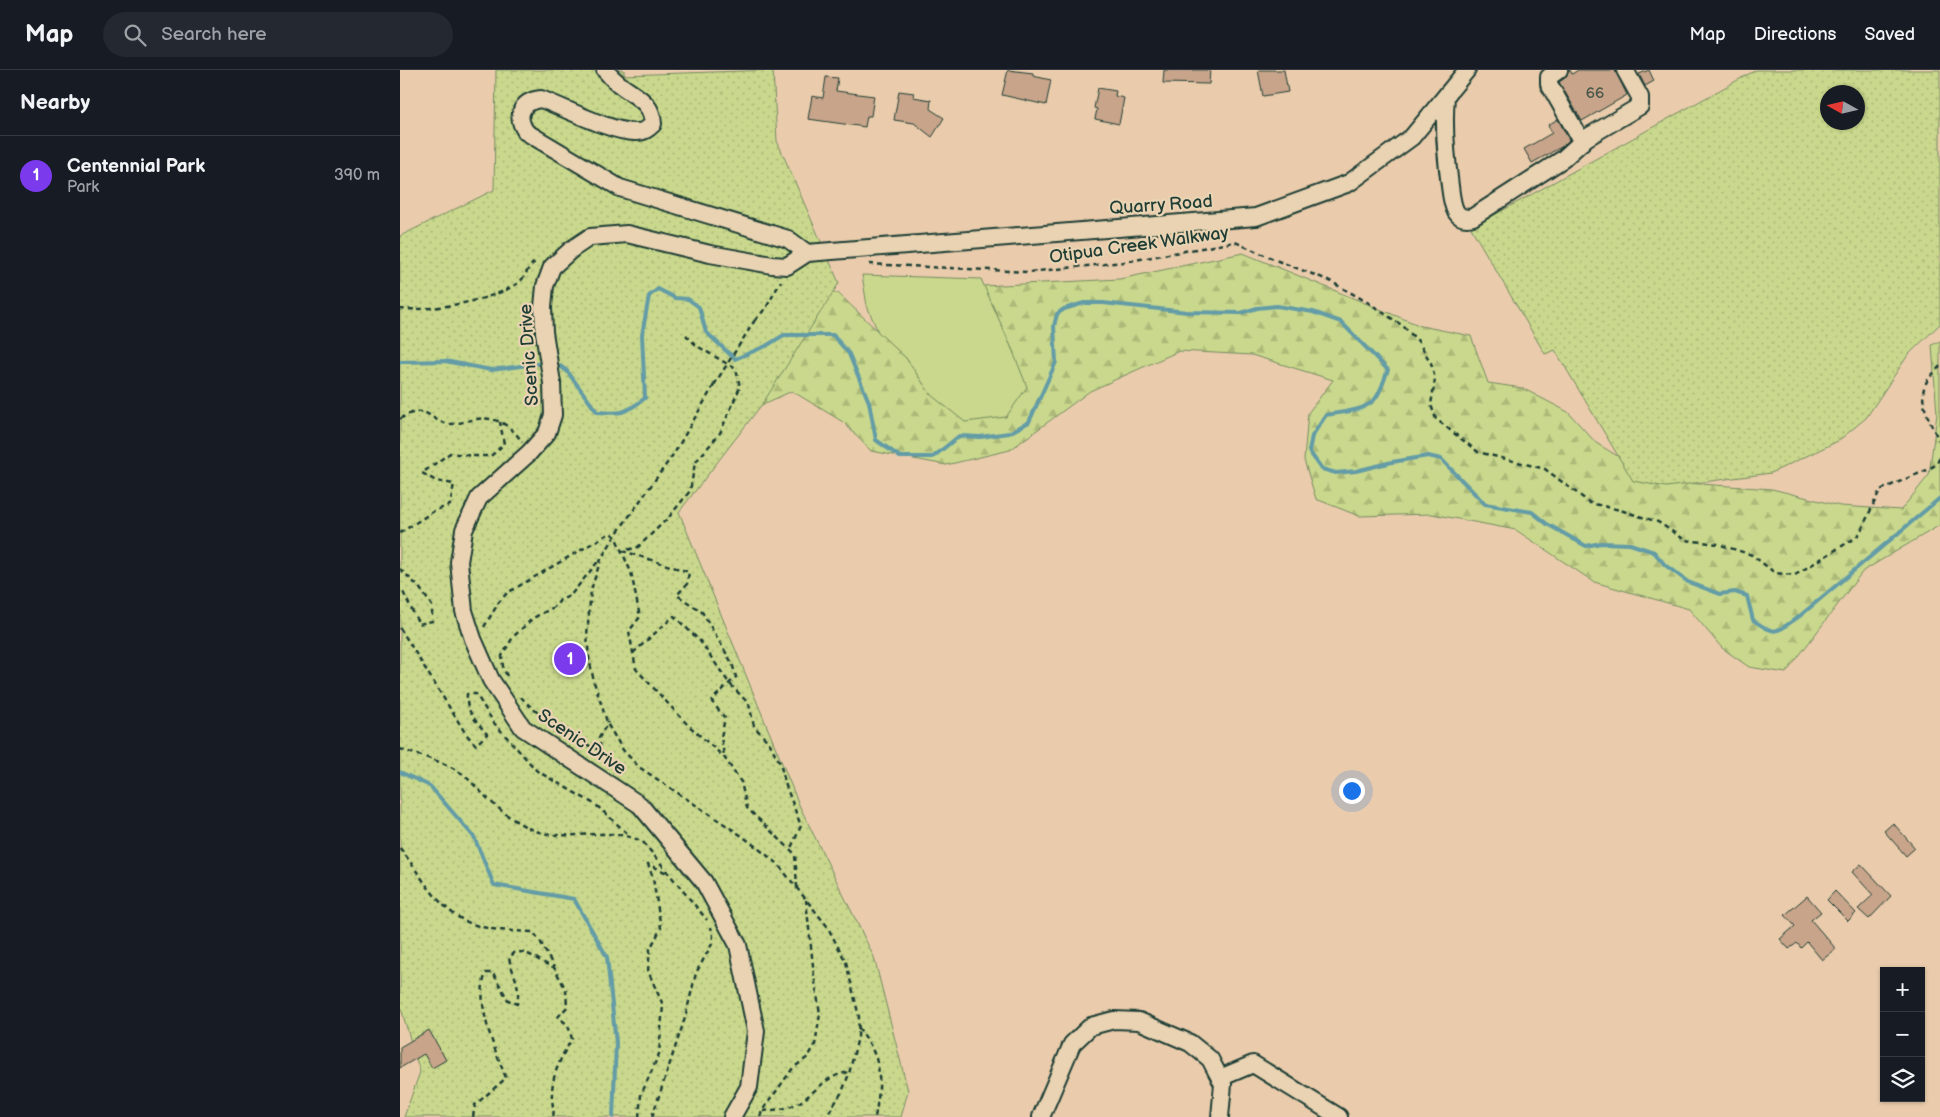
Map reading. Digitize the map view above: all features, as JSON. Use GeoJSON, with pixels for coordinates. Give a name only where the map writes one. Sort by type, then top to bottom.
{"type":"FeatureCollection","features":[{"type":"Feature","properties":{"kind":"street"},"geometry":{"type":"LineString","coordinates":[[552,267],[572,249],[590,237],[627,234],[710,254],[757,263],[787,266],[807,252],[788,239],[620,188],[526,132],[521,125],[520,114],[524,107],[532,100],[541,99],[623,132],[638,133],[647,130],[653,124],[653,114],[646,103],[618,83],[604,70]]}},
{"type":"Feature","properties":{"kind":"street","name":"Quarry Road"},"geometry":{"type":"LineString","coordinates":[[807,252],[1256,217],[1349,183],[1412,137],[1468,70]]}},
{"type":"Feature","properties":{"kind":"street"},"geometry":{"type":"LineString","coordinates":[[1559,70],[1549,77],[1549,84],[1582,142]]}},
{"type":"Feature","properties":{"kind":"street"},"geometry":{"type":"LineString","coordinates":[[1446,97],[1444,130],[1446,160],[1453,205],[1461,217],[1467,218],[1473,217],[1563,159],[1582,142],[1640,106],[1640,97],[1625,70]]}},
{"type":"Feature","properties":{"kind":"street","name":"Scenic Drive"},"geometry":{"type":"LineString","coordinates":[[552,267],[545,286],[543,308],[544,332],[552,383],[553,415],[547,433],[529,453],[479,498],[464,530],[459,562],[464,610],[491,680],[523,728],[640,805],[704,882],[738,945],[756,1031],[749,1087],[732,1117]]}},
{"type":"Feature","properties":{"kind":"street"},"geometry":{"type":"LineString","coordinates":[[1041,1117],[1072,1044],[1091,1026],[1114,1020],[1139,1021],[1190,1043],[1210,1059],[1223,1084],[1220,1117]]}},
{"type":"Feature","properties":{"kind":"street"},"geometry":{"type":"LineString","coordinates":[[1220,1078],[1253,1064],[1339,1117]]}},
{"type":"Feature","properties":{"kind":"path","name":"Otipua Creek Walkway"},"geometry":{"type":"LineString","coordinates":[[866,264],[1029,272],[1124,262],[1235,242],[1328,280],[1369,303],[1403,326],[1418,341],[1431,363],[1435,379],[1431,405],[1436,419],[1478,452],[1545,469],[1590,503],[1658,522],[1685,540],[1718,544],[1752,555],[1775,573],[1786,576],[1795,575],[1855,538],[1860,533],[1880,490],[1927,470],[1937,464],[1940,456]]}},
{"type":"Feature","properties":{"kind":"path"},"geometry":{"type":"LineString","coordinates":[[400,309],[466,303],[500,292],[519,283],[533,262],[543,259],[552,267]]}},
{"type":"Feature","properties":{"kind":"path"},"geometry":{"type":"LineString","coordinates":[[511,684],[503,667],[502,656],[513,637],[533,618],[556,606],[560,600],[570,596],[603,556],[675,452],[714,385],[755,320],[766,308],[777,290],[787,266]]}},
{"type":"Feature","properties":{"kind":"path"},"geometry":{"type":"LineString","coordinates":[[623,551],[638,547],[669,517],[690,491],[695,463],[720,433],[740,386],[736,369],[698,346],[686,335]]}},
{"type":"Feature","properties":{"kind":"path"},"geometry":{"type":"LineString","coordinates":[[1940,366],[1926,383],[1923,398],[1925,410],[1940,442]]}},
{"type":"Feature","properties":{"kind":"path"},"geometry":{"type":"LineString","coordinates":[[400,420],[409,414],[420,412],[428,413],[449,424],[487,418],[506,424],[517,434],[529,453]]}},
{"type":"Feature","properties":{"kind":"path"},"geometry":{"type":"LineString","coordinates":[[400,533],[434,511],[450,505],[454,484],[436,481],[422,473],[450,453],[491,456],[504,444],[500,422]]}},
{"type":"Feature","properties":{"kind":"path"},"geometry":{"type":"LineString","coordinates":[[474,639],[507,593],[610,533],[616,536],[630,572],[640,617],[629,631],[636,669],[687,724],[724,757],[741,782],[747,808],[795,854],[797,889]]}},
{"type":"Feature","properties":{"kind":"path"},"geometry":{"type":"LineString","coordinates":[[623,551],[688,572],[686,584],[677,596],[702,612],[732,662],[736,678],[712,702],[725,718],[721,737],[724,757]]}},
{"type":"Feature","properties":{"kind":"path"},"geometry":{"type":"LineString","coordinates":[[603,556],[591,590],[587,636],[589,658],[594,682],[608,722],[623,750],[639,767],[742,836],[777,863],[827,926],[846,962],[859,1016],[858,1037],[850,1072],[842,1092],[826,1117]]}},
{"type":"Feature","properties":{"kind":"path"},"geometry":{"type":"LineString","coordinates":[[400,569],[419,587],[432,606],[432,621],[419,624],[402,590],[400,591]]}},
{"type":"Feature","properties":{"kind":"path"},"geometry":{"type":"LineString","coordinates":[[633,653],[674,616],[700,641],[729,683],[749,704],[754,726],[770,744],[780,763],[786,786],[801,826],[790,850]]}},
{"type":"Feature","properties":{"kind":"path"},"geometry":{"type":"LineString","coordinates":[[400,628],[466,734],[476,745],[487,734],[475,720],[466,704],[467,694],[476,694],[494,722],[537,771],[596,805],[630,836],[642,842],[709,922],[713,936],[712,944],[696,972],[685,1018],[652,1117]]}},
{"type":"Feature","properties":{"kind":"path"},"geometry":{"type":"LineString","coordinates":[[516,690],[531,708],[589,746],[601,750],[600,738],[608,722]]}},
{"type":"Feature","properties":{"kind":"path"},"geometry":{"type":"LineString","coordinates":[[400,749],[444,763],[462,774],[509,817],[533,830],[546,834],[618,834],[630,836]]}},
{"type":"Feature","properties":{"kind":"path"},"geometry":{"type":"LineString","coordinates":[[400,848],[442,904],[457,917],[484,928],[533,932],[540,941],[566,990],[567,1007],[558,1017],[568,1025],[572,1039],[560,1059],[552,1093],[553,1117]]}},
{"type":"Feature","properties":{"kind":"path"},"geometry":{"type":"LineString","coordinates":[[639,1117],[641,1095],[659,1054],[663,1005],[648,971],[650,949],[660,928],[653,878],[648,864],[668,874]]}},
{"type":"Feature","properties":{"kind":"path"},"geometry":{"type":"LineString","coordinates":[[760,1117],[762,1111],[793,1068],[808,1057],[815,1044],[820,1014],[806,900]]}},
{"type":"Feature","properties":{"kind":"path"},"geometry":{"type":"LineString","coordinates":[[473,1117],[475,1106],[506,1078],[488,1028],[483,1001],[483,981],[486,973],[492,973],[508,1000],[517,1004],[519,993],[516,977],[509,958],[514,952],[526,951],[542,963],[554,968]]}},
{"type":"Feature","properties":{"kind":"path"},"geometry":{"type":"LineString","coordinates":[[858,1027],[870,1042],[878,1063],[880,1090],[875,1117]]}},
{"type":"Feature","properties":{"kind":"path"},"geometry":{"type":"LineString","coordinates":[[762,1111],[781,1110],[791,1107],[837,1074],[850,1072]]}},
{"type":"Feature","properties":{"kind":"green space"},"geometry":{"type":"Polygon","coordinates":[[[496,70],[624,70],[624,75],[773,70],[777,141],[839,283],[763,403],[679,512],[800,807],[874,957],[908,1091],[901,1117],[404,1117],[420,1072],[400,1005],[400,236],[494,190],[496,70]]]}},
{"type":"Feature","properties":{"kind":"green space"},"geometry":{"type":"Polygon","coordinates":[[[1756,70],[1940,70],[1940,324],[1908,355],[1866,418],[1838,441],[1771,473],[1666,487],[1633,481],[1555,350],[1545,354],[1471,228],[1756,70]]]}},
{"type":"Feature","properties":{"kind":"green space"},"geometry":{"type":"Polygon","coordinates":[[[1243,253],[1421,326],[1471,336],[1488,383],[1522,388],[1568,412],[1596,443],[1639,469],[1686,483],[1772,489],[1840,506],[1901,510],[1929,475],[1937,414],[1932,345],[1940,341],[1940,525],[1863,571],[1786,673],[1749,667],[1722,648],[1689,609],[1594,582],[1516,530],[1432,514],[1359,516],[1316,499],[1304,460],[1308,413],[1333,380],[1252,355],[1179,351],[1090,391],[1010,450],[946,465],[871,451],[843,422],[792,391],[744,413],[776,295],[838,293],[906,358],[931,395],[1012,349],[983,286],[1120,279],[1243,253]]]}},
{"type":"Feature","properties":{"kind":"green space"},"geometry":{"type":"Polygon","coordinates":[[[862,275],[981,279],[1027,387],[1006,417],[965,422],[931,395],[906,358],[878,332],[867,306],[862,275]]]}},
{"type":"Feature","properties":{"kind":"building"},"geometry":{"type":"Polygon","coordinates":[[[1008,70],[1033,73],[1033,76],[1051,80],[1046,105],[1002,95],[1008,70]]]}},
{"type":"Feature","properties":{"kind":"building"},"geometry":{"type":"Polygon","coordinates":[[[1164,70],[1210,70],[1209,84],[1163,83],[1164,70]]]}},
{"type":"Feature","properties":{"kind":"building"},"geometry":{"type":"Polygon","coordinates":[[[1258,70],[1284,70],[1288,92],[1263,96],[1258,70]]]}},
{"type":"Feature","properties":{"kind":"building"},"geometry":{"type":"Polygon","coordinates":[[[1570,70],[1572,74],[1578,70],[1615,70],[1627,95],[1582,121],[1559,82],[1565,78],[1570,70]]]}},
{"type":"Feature","properties":{"kind":"building"},"geometry":{"type":"Polygon","coordinates":[[[1649,70],[1654,81],[1645,86],[1639,74],[1649,70]]]}},
{"type":"Feature","properties":{"kind":"building"},"geometry":{"type":"Polygon","coordinates":[[[826,77],[838,78],[836,91],[874,96],[871,116],[867,116],[865,127],[808,119],[812,96],[823,98],[826,77]]]}},
{"type":"Feature","properties":{"kind":"building"},"geometry":{"type":"Polygon","coordinates":[[[1098,88],[1116,91],[1115,96],[1124,98],[1119,124],[1095,119],[1097,109],[1094,108],[1098,88]]]}},
{"type":"Feature","properties":{"kind":"building"},"geometry":{"type":"Polygon","coordinates":[[[899,91],[914,93],[913,97],[931,100],[930,109],[944,118],[932,137],[914,123],[894,120],[899,91]]]}},
{"type":"Feature","properties":{"kind":"building"},"geometry":{"type":"Polygon","coordinates":[[[1558,119],[1569,140],[1563,146],[1532,163],[1524,149],[1552,133],[1548,125],[1558,119]]]}},
{"type":"Feature","properties":{"kind":"building"},"geometry":{"type":"Polygon","coordinates":[[[1893,823],[1915,848],[1906,856],[1884,831],[1893,823]]]}},
{"type":"Feature","properties":{"kind":"building"},"geometry":{"type":"Polygon","coordinates":[[[1861,864],[1891,896],[1869,919],[1858,909],[1873,895],[1852,872],[1861,864]]]}},
{"type":"Feature","properties":{"kind":"building"},"geometry":{"type":"Polygon","coordinates":[[[1835,891],[1856,913],[1848,921],[1827,900],[1835,891]]]}},
{"type":"Feature","properties":{"kind":"building"},"geometry":{"type":"Polygon","coordinates":[[[1807,896],[1821,912],[1811,920],[1836,949],[1822,960],[1807,942],[1801,948],[1797,943],[1789,949],[1780,939],[1795,926],[1785,915],[1807,896]]]}},
{"type":"Feature","properties":{"kind":"building"},"geometry":{"type":"Polygon","coordinates":[[[429,1030],[446,1060],[432,1068],[424,1054],[400,1068],[400,1047],[429,1030]]]}},
{"type":"Feature","properties":{"kind":"waterway"},"geometry":{"type":"LineString","coordinates":[[553,365],[560,366],[567,371],[597,412],[622,412],[645,398],[642,335],[649,296],[658,289],[675,298],[688,299],[699,307],[706,332],[735,359],[766,346],[784,335],[833,335],[849,354],[869,402],[876,440],[900,457],[933,457],[959,436],[980,437],[1009,433],[1029,422],[1056,362],[1054,326],[1057,314],[1064,309],[1084,303],[1103,303],[1187,312],[1241,313],[1257,308],[1277,306],[1313,312],[1341,322],[1388,370],[1379,393],[1370,403],[1352,411],[1326,415],[1312,436],[1309,451],[1322,469],[1336,473],[1356,471],[1428,456],[1441,459],[1485,504],[1532,512],[1547,524],[1586,546],[1601,543],[1630,544],[1654,552],[1665,565],[1688,582],[1720,594],[1735,592],[1747,596],[1753,620],[1773,631],[1782,628],[1801,615],[1940,498]]}},
{"type":"Feature","properties":{"kind":"waterway"},"geometry":{"type":"LineString","coordinates":[[400,362],[445,361],[491,370],[544,363]]}},
{"type":"Feature","properties":{"kind":"waterway"},"geometry":{"type":"LineString","coordinates":[[400,772],[430,786],[474,837],[494,885],[574,899],[607,957],[616,1043],[613,1117]]}},
{"type":"Feature","properties":{"kind":"place","name":"Centennial Park"},"geometry":{"type":"Point","coordinates":[570,659]}}]}
